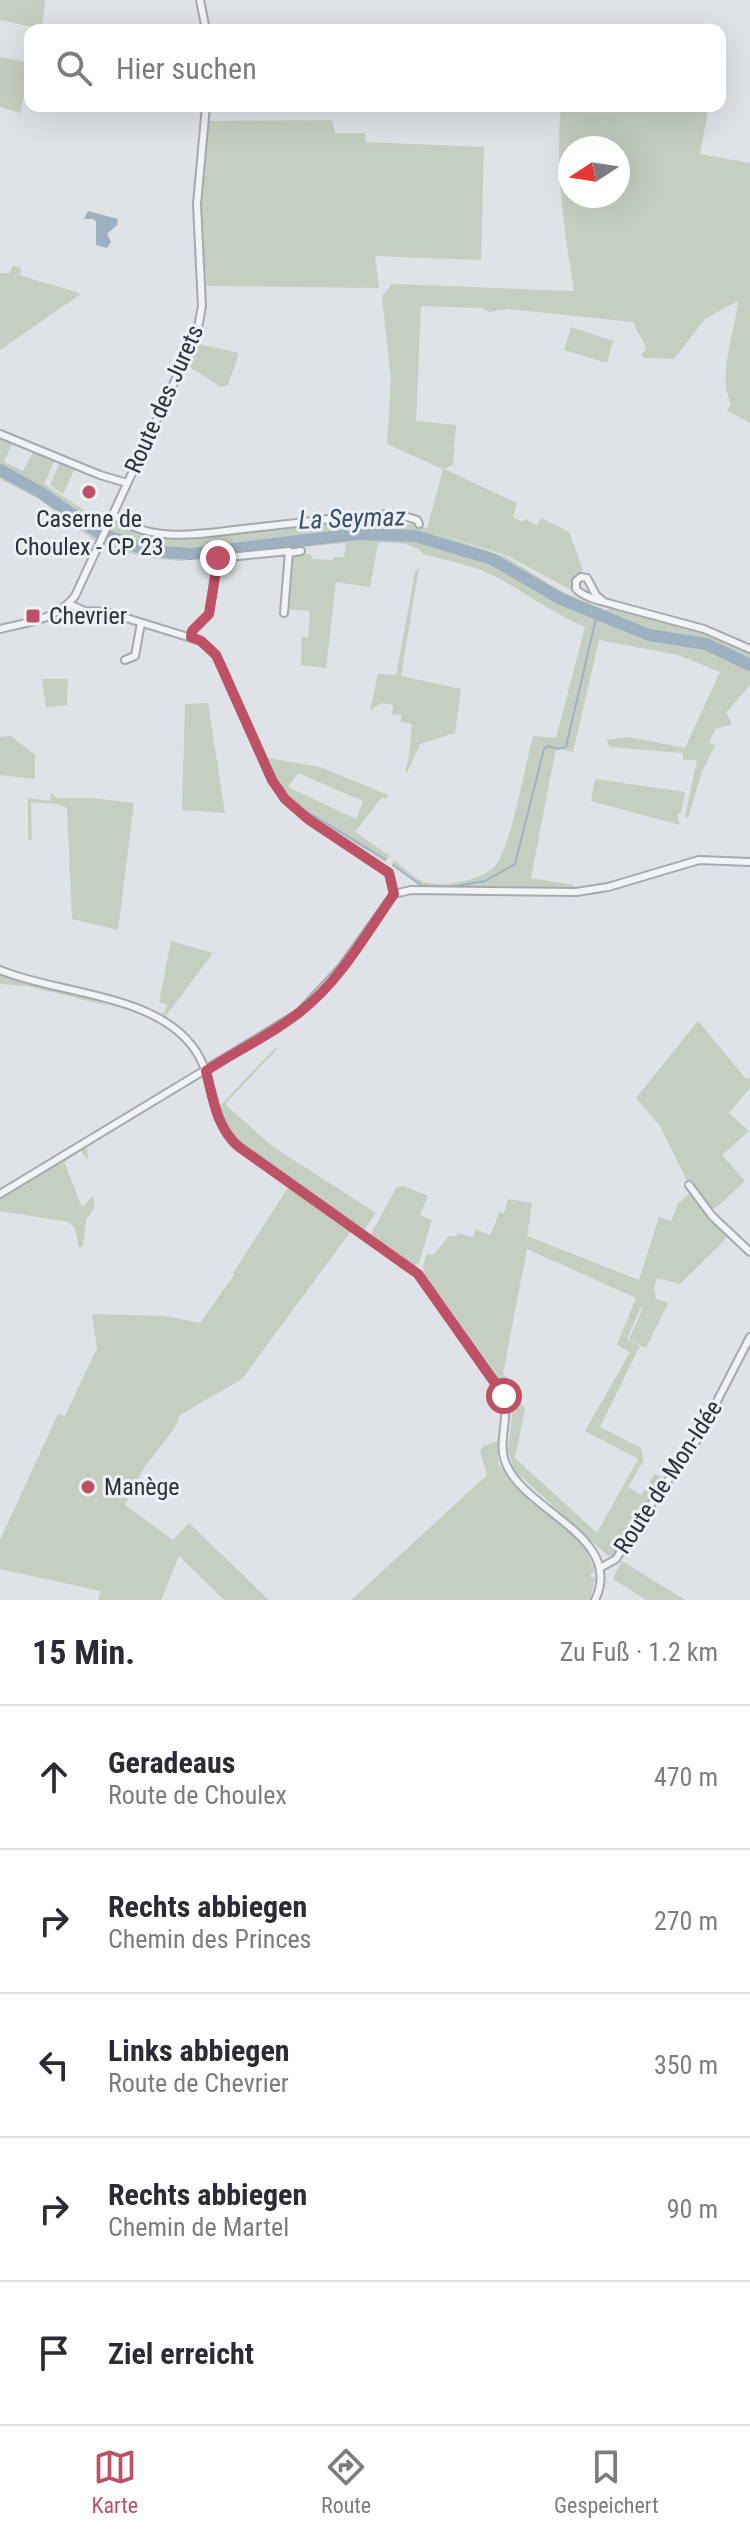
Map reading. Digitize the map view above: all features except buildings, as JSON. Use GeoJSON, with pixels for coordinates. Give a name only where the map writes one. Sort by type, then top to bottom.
{"type":"FeatureCollection","features":[{"type":"Feature","properties":{"kind":"street"},"geometry":{"type":"LineString","coordinates":[[200,0],[205,24]]}},
{"type":"Feature","properties":{"kind":"street","name":"Route des Jurets"},"geometry":{"type":"LineString","coordinates":[[69,604],[81,587],[200,325],[202,306],[197,204],[205,112]]}},
{"type":"Feature","properties":{"kind":"street"},"geometry":{"type":"LineString","coordinates":[[0,434],[127,483]]}},
{"type":"Feature","properties":{"kind":"street"},"geometry":{"type":"LineString","coordinates":[[113,514],[146,531],[182,535],[361,516],[403,516],[417,520],[419,524]]}},
{"type":"Feature","properties":{"kind":"street"},"geometry":{"type":"LineString","coordinates":[[191,637],[192,631],[209,614],[218,558],[301,551]]}},
{"type":"Feature","properties":{"kind":"street"},"geometry":{"type":"LineString","coordinates":[[284,613],[289,553]]}},
{"type":"Feature","properties":{"kind":"street"},"geometry":{"type":"LineString","coordinates":[[603,601],[593,591],[589,580],[581,577],[576,581],[576,589],[581,593],[603,601],[704,629],[750,649]]}},
{"type":"Feature","properties":{"kind":"street"},"geometry":{"type":"LineString","coordinates":[[0,629],[49,617],[69,604],[85,611],[107,612],[201,641],[216,655],[272,780],[285,799],[308,819],[389,873],[394,894]]}},
{"type":"Feature","properties":{"kind":"street"},"geometry":{"type":"LineString","coordinates":[[125,660],[135,656],[141,623]]}},
{"type":"Feature","properties":{"kind":"street"},"geometry":{"type":"LineString","coordinates":[[0,1194],[305,1009],[341,968],[394,894],[411,890],[576,892],[608,887],[699,860],[750,862]]}},
{"type":"Feature","properties":{"kind":"street"},"geometry":{"type":"LineString","coordinates":[[0,970],[81,991],[163,1021],[187,1039],[206,1071],[216,1111],[234,1143],[412,1269],[423,1280],[502,1391],[507,1411],[503,1451],[511,1473],[590,1547],[600,1568],[601,1584],[595,1600]]}},
{"type":"Feature","properties":{"kind":"street"},"geometry":{"type":"LineString","coordinates":[[689,1185],[712,1216],[750,1252]]}},
{"type":"Feature","properties":{"kind":"street","name":"Route de Mon-Idée"},"geometry":{"type":"LineString","coordinates":[[600,1568],[616,1559],[697,1440],[750,1337]]}},
{"type":"Feature","properties":{"kind":"green space"},"geometry":{"type":"Polygon","coordinates":[[[0,0],[45,0],[43,24],[24,25],[0,20],[0,0]]]}},
{"type":"Feature","properties":{"kind":"green space"},"geometry":{"type":"Polygon","coordinates":[[[0,57],[24,62],[24,97],[20,113],[0,107],[0,57]]]}},
{"type":"Feature","properties":{"kind":"green space"},"geometry":{"type":"Polygon","coordinates":[[[560,112],[708,112],[700,154],[750,163],[750,423],[727,411],[731,404],[727,392],[726,366],[738,301],[705,319],[674,359],[644,358],[641,354],[646,350],[645,346],[633,322],[508,309],[489,312],[481,308],[421,306],[416,421],[456,425],[453,465],[444,469],[517,503],[513,517],[537,525],[541,518],[569,532],[583,570],[573,579],[573,591],[508,556],[433,532],[506,557],[561,591],[606,610],[609,608],[699,630],[750,653],[750,685],[726,713],[732,724],[715,729],[709,743],[715,745],[702,772],[688,818],[685,817],[697,760],[683,760],[683,753],[610,747],[606,740],[629,737],[685,748],[720,672],[678,655],[599,640],[573,752],[556,748],[531,878],[574,885],[574,888],[422,885],[392,863],[394,860],[412,875],[432,884],[475,878],[485,874],[498,862],[514,818],[533,736],[556,738],[585,627],[483,571],[423,554],[409,545],[378,543],[370,587],[336,582],[326,668],[301,665],[302,637],[308,637],[310,611],[287,609],[290,562],[294,555],[311,554],[312,559],[333,560],[334,557],[344,557],[346,543],[223,554],[182,561],[147,558],[103,545],[113,514],[146,531],[192,534],[196,538],[210,536],[214,532],[249,528],[255,532],[268,530],[272,526],[313,521],[318,525],[332,523],[335,519],[400,516],[402,525],[419,524],[427,529],[443,469],[387,444],[391,380],[382,296],[392,284],[574,291],[563,208],[630,208],[630,136],[559,136],[560,112]]]}},
{"type":"Feature","properties":{"kind":"green space"},"geometry":{"type":"Polygon","coordinates":[[[332,120],[335,133],[365,133],[366,142],[484,147],[481,260],[375,256],[379,288],[206,286],[201,193],[209,121],[332,120]]]}},
{"type":"Feature","properties":{"kind":"green space"},"geometry":{"type":"Polygon","coordinates":[[[13,265],[21,269],[20,275],[81,294],[0,350],[0,273],[10,273],[13,265]]]}},
{"type":"Feature","properties":{"kind":"green space"},"geometry":{"type":"Polygon","coordinates":[[[571,327],[613,341],[607,363],[564,350],[571,327]]]}},
{"type":"Feature","properties":{"kind":"green space"},"geometry":{"type":"Polygon","coordinates":[[[198,344],[239,353],[228,385],[221,387],[188,366],[198,344]]]}},
{"type":"Feature","properties":{"kind":"green space"},"geometry":{"type":"Polygon","coordinates":[[[0,432],[15,438],[4,462],[23,471],[34,450],[55,459],[44,484],[101,521],[95,541],[39,499],[0,479],[0,432]]]}},
{"type":"Feature","properties":{"kind":"green space"},"geometry":{"type":"Polygon","coordinates":[[[60,462],[75,468],[63,494],[50,485],[60,462]]]}},
{"type":"Feature","properties":{"kind":"green space"},"geometry":{"type":"Polygon","coordinates":[[[419,568],[401,676],[461,689],[455,733],[420,744],[407,773],[412,724],[401,722],[401,715],[392,714],[393,705],[381,703],[370,711],[378,674],[396,675],[415,572],[419,568]]]}},
{"type":"Feature","properties":{"kind":"green space"},"geometry":{"type":"Polygon","coordinates":[[[42,679],[68,679],[67,705],[46,707],[42,679]]]}},
{"type":"Feature","properties":{"kind":"green space"},"geometry":{"type":"Polygon","coordinates":[[[208,703],[225,813],[182,810],[185,704],[208,703]]]}},
{"type":"Feature","properties":{"kind":"green space"},"geometry":{"type":"Polygon","coordinates":[[[11,736],[35,755],[35,779],[0,775],[0,737],[11,736]]]}},
{"type":"Feature","properties":{"kind":"green space"},"geometry":{"type":"Polygon","coordinates":[[[268,758],[320,767],[388,795],[386,799],[382,797],[355,832],[390,856],[385,862],[302,810],[280,787],[268,758]],[[298,773],[288,787],[356,819],[363,801],[298,773]]]}},
{"type":"Feature","properties":{"kind":"green space"},"geometry":{"type":"Polygon","coordinates":[[[595,779],[685,792],[681,813],[677,814],[680,825],[591,801],[595,779]]]}},
{"type":"Feature","properties":{"kind":"green space"},"geometry":{"type":"Polygon","coordinates":[[[51,793],[57,798],[134,803],[118,930],[72,919],[67,808],[59,804],[31,802],[32,840],[28,840],[28,798],[50,801],[51,793]]]}},
{"type":"Feature","properties":{"kind":"green space"},"geometry":{"type":"Polygon","coordinates":[[[171,941],[213,953],[166,1016],[162,1014],[168,1005],[159,1002],[171,941]]]}},
{"type":"Feature","properties":{"kind":"green space"},"geometry":{"type":"Polygon","coordinates":[[[0,975],[76,994],[109,1006],[27,986],[0,984],[0,975]]]}},
{"type":"Feature","properties":{"kind":"green space"},"geometry":{"type":"Polygon","coordinates":[[[698,1021],[746,1079],[750,1077],[750,1088],[729,1113],[749,1131],[722,1155],[745,1181],[717,1207],[709,1209],[689,1185],[660,1126],[636,1098],[698,1021]]]}},
{"type":"Feature","properties":{"kind":"green space"},"geometry":{"type":"Polygon","coordinates":[[[278,1045],[225,1104],[272,1146],[376,1213],[364,1230],[242,1144],[223,1117],[219,1107],[278,1045]]]}},
{"type":"Feature","properties":{"kind":"green space"},"geometry":{"type":"Polygon","coordinates":[[[84,1147],[87,1148],[88,1160],[81,1151],[64,1162],[82,1207],[93,1196],[95,1207],[86,1220],[83,1246],[79,1247],[75,1229],[69,1222],[0,1211],[0,1198],[84,1147]]]}},
{"type":"Feature","properties":{"kind":"green space"},"geometry":{"type":"Polygon","coordinates":[[[289,1186],[351,1231],[242,1379],[180,1415],[174,1429],[143,1469],[125,1505],[173,1540],[189,1523],[269,1600],[224,1600],[179,1556],[161,1600],[98,1600],[101,1591],[0,1569],[0,1540],[58,1414],[65,1416],[97,1348],[92,1314],[165,1316],[200,1323],[289,1186]]]}},
{"type":"Feature","properties":{"kind":"green space"},"geometry":{"type":"Polygon","coordinates":[[[403,1186],[428,1196],[420,1215],[432,1220],[419,1263],[413,1266],[371,1234],[396,1188],[403,1186]]]}},
{"type":"Feature","properties":{"kind":"green space"},"geometry":{"type":"Polygon","coordinates":[[[689,1194],[727,1235],[680,1284],[657,1278],[654,1287],[656,1299],[668,1303],[646,1348],[629,1339],[641,1307],[627,1339],[640,1346],[600,1427],[641,1448],[644,1460],[628,1487],[641,1495],[655,1474],[666,1480],[640,1515],[637,1513],[637,1518],[614,1555],[608,1556],[515,1471],[508,1451],[513,1409],[511,1399],[495,1371],[424,1274],[423,1265],[427,1254],[433,1255],[449,1236],[457,1236],[457,1233],[473,1237],[476,1229],[490,1235],[500,1212],[504,1213],[508,1199],[532,1203],[527,1236],[639,1280],[659,1217],[671,1221],[678,1204],[689,1194]],[[527,1249],[503,1373],[525,1409],[515,1458],[597,1533],[638,1459],[585,1431],[630,1352],[617,1345],[636,1298],[527,1249]]]}},
{"type":"Feature","properties":{"kind":"green space"},"geometry":{"type":"Polygon","coordinates":[[[498,1441],[498,1464],[521,1490],[585,1546],[595,1572],[591,1573],[591,1578],[595,1577],[590,1600],[351,1600],[487,1475],[480,1452],[483,1446],[498,1441]]]}},
{"type":"Feature","properties":{"kind":"green space"},"geometry":{"type":"Polygon","coordinates":[[[622,1561],[685,1600],[646,1600],[613,1579],[622,1561]]]}},
{"type":"Feature","properties":{"kind":"water"},"geometry":{"type":"Polygon","coordinates":[[[88,211],[118,219],[117,225],[107,234],[111,242],[107,248],[96,245],[96,222],[84,219],[88,211]]]}},
{"type":"Feature","properties":{"kind":"waterway","name":"La Seymaz"},"geometry":{"type":"LineString","coordinates":[[0,470],[40,492],[98,532],[148,551],[191,554],[357,534],[415,536],[492,559],[561,599],[649,635],[706,644],[750,665]]}},
{"type":"Feature","properties":{"kind":"waterway"},"geometry":{"type":"LineString","coordinates":[[393,865],[422,886],[450,887],[485,881],[515,864],[544,749],[548,746],[558,749],[566,747],[597,614]]}},
{"type":"Feature","properties":{"kind":"waterway"},"geometry":{"type":"LineString","coordinates":[[306,811],[385,859]]}},
{"type":"Feature","properties":{"kind":"place","name":"Caserne de Choulex - CP 23"},"geometry":{"type":"Point","coordinates":[89,492]}},
{"type":"Feature","properties":{"kind":"place","name":"Chevrier"},"geometry":{"type":"Point","coordinates":[33,616]}},
{"type":"Feature","properties":{"kind":"place","name":"Manège"},"geometry":{"type":"Point","coordinates":[88,1487]}},
{"type":"Feature","properties":{"kind":"route"},"geometry":{"type":"LineString","coordinates":[[218,558],[209,614],[192,631],[191,637],[201,641],[216,655],[279,792],[308,819],[389,873],[394,894],[341,968],[305,1009],[206,1071],[216,1111],[225,1131],[239,1147],[418,1274],[504,1396]]}}]}
